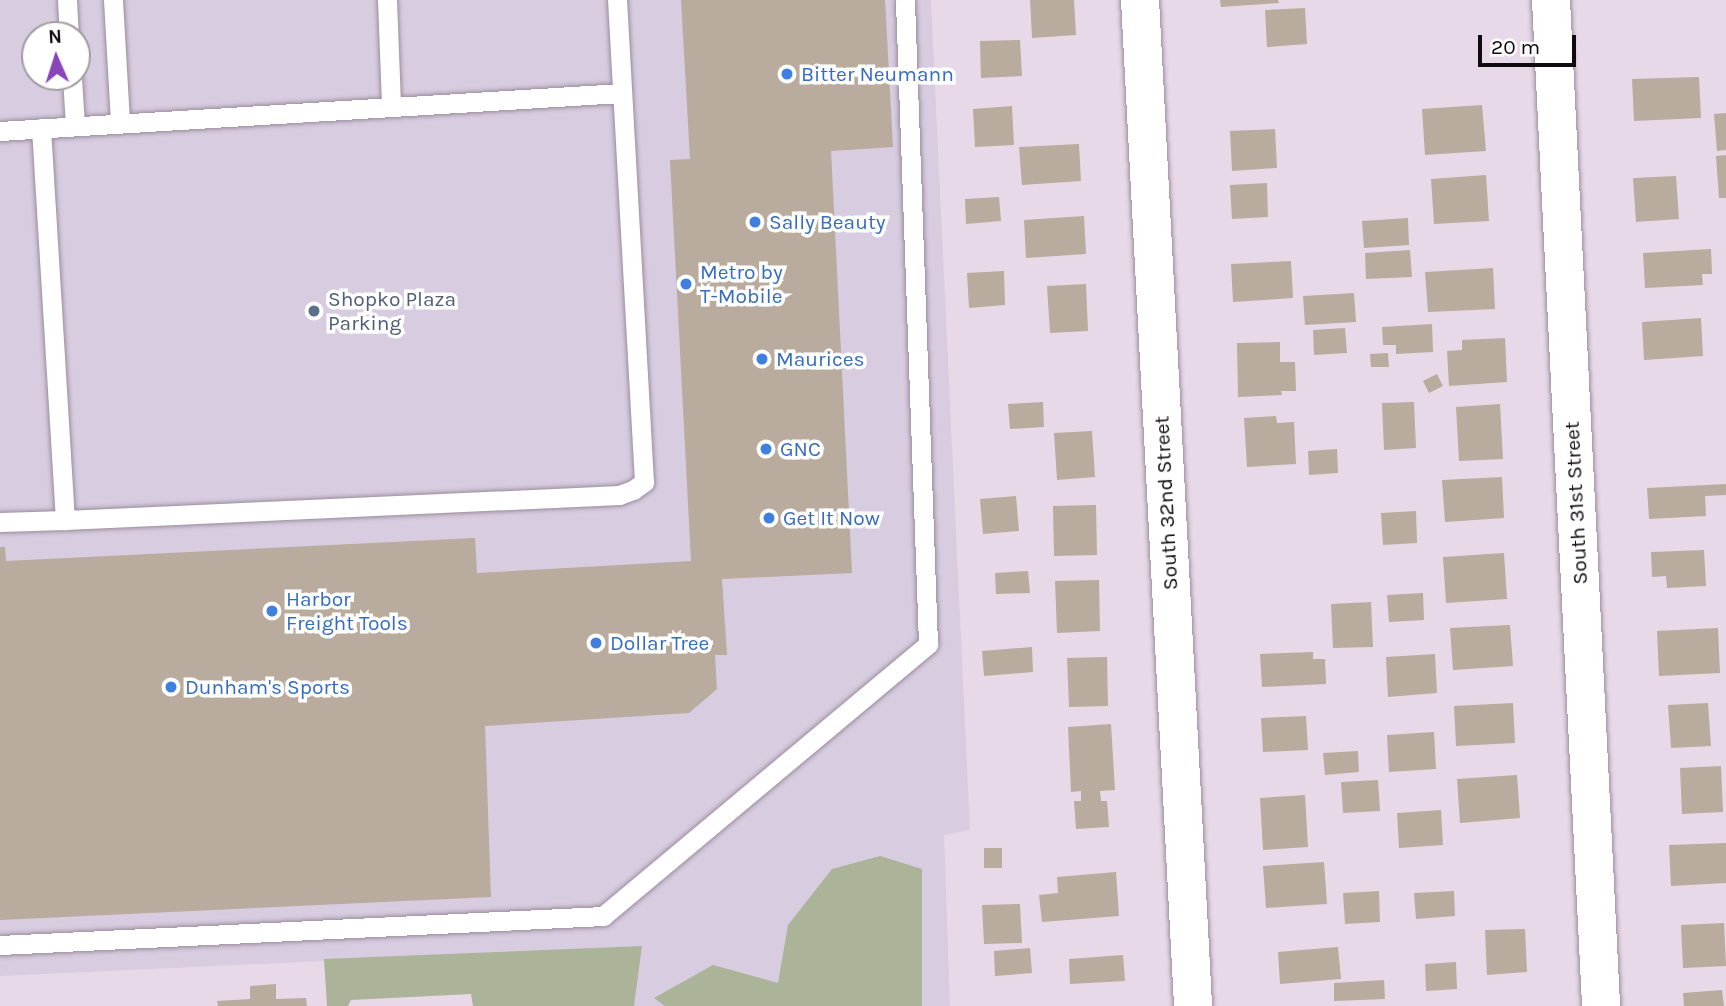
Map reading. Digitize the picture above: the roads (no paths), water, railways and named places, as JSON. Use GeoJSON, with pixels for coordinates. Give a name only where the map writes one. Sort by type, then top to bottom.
{"type":"FeatureCollection","features":[{"type":"Feature","properties":{"kind":"street","name":"South 32nd Street"},"geometry":{"type":"LineString","coordinates":[[1140,0],[1193,1006]]}},
{"type":"Feature","properties":{"kind":"street","name":"South 31st Street"},"geometry":{"type":"LineString","coordinates":[[1550,0],[1601,1006]]}},
{"type":"Feature","properties":{"kind":"lane"},"geometry":{"type":"LineString","coordinates":[[67,0],[68,21]]}},
{"type":"Feature","properties":{"kind":"lane"},"geometry":{"type":"LineString","coordinates":[[113,0],[120,122]]}},
{"type":"Feature","properties":{"kind":"lane"},"geometry":{"type":"LineString","coordinates":[[387,0],[391,106]]}},
{"type":"Feature","properties":{"kind":"lane"},"geometry":{"type":"LineString","coordinates":[[0,522],[619,495],[634,490],[644,482],[617,0]]}},
{"type":"Feature","properties":{"kind":"lane"},"geometry":{"type":"LineString","coordinates":[[0,945],[603,916],[928,644],[905,0]]}},
{"type":"Feature","properties":{"kind":"lane"},"geometry":{"type":"LineString","coordinates":[[73,91],[75,126]]}},
{"type":"Feature","properties":{"kind":"lane"},"geometry":{"type":"LineString","coordinates":[[0,131],[622,93]]}},
{"type":"Feature","properties":{"kind":"lane"},"geometry":{"type":"LineString","coordinates":[[41,128],[65,520]]}},
{"type":"Feature","properties":{"kind":"place","name":"Bitter Neumann"},"geometry":{"type":"Point","coordinates":[787,74]}},
{"type":"Feature","properties":{"kind":"place","name":"Sally Beauty"},"geometry":{"type":"Point","coordinates":[755,222]}},
{"type":"Feature","properties":{"kind":"place","name":"Metro by T-Mobile"},"geometry":{"type":"Point","coordinates":[686,284]}},
{"type":"Feature","properties":{"kind":"place","name":"Shopko Plaza Parking"},"geometry":{"type":"Point","coordinates":[314,311]}},
{"type":"Feature","properties":{"kind":"place","name":"Maurices"},"geometry":{"type":"Point","coordinates":[762,359]}},
{"type":"Feature","properties":{"kind":"place","name":"GNC"},"geometry":{"type":"Point","coordinates":[766,449]}},
{"type":"Feature","properties":{"kind":"place","name":"Get It Now"},"geometry":{"type":"Point","coordinates":[769,518]}},
{"type":"Feature","properties":{"kind":"place","name":"Harbor Freight Tools"},"geometry":{"type":"Point","coordinates":[272,611]}},
{"type":"Feature","properties":{"kind":"place","name":"Dollar Tree"},"geometry":{"type":"Point","coordinates":[596,643]}},
{"type":"Feature","properties":{"kind":"place","name":"Dunham's Sports"},"geometry":{"type":"Point","coordinates":[171,687]}}]}
